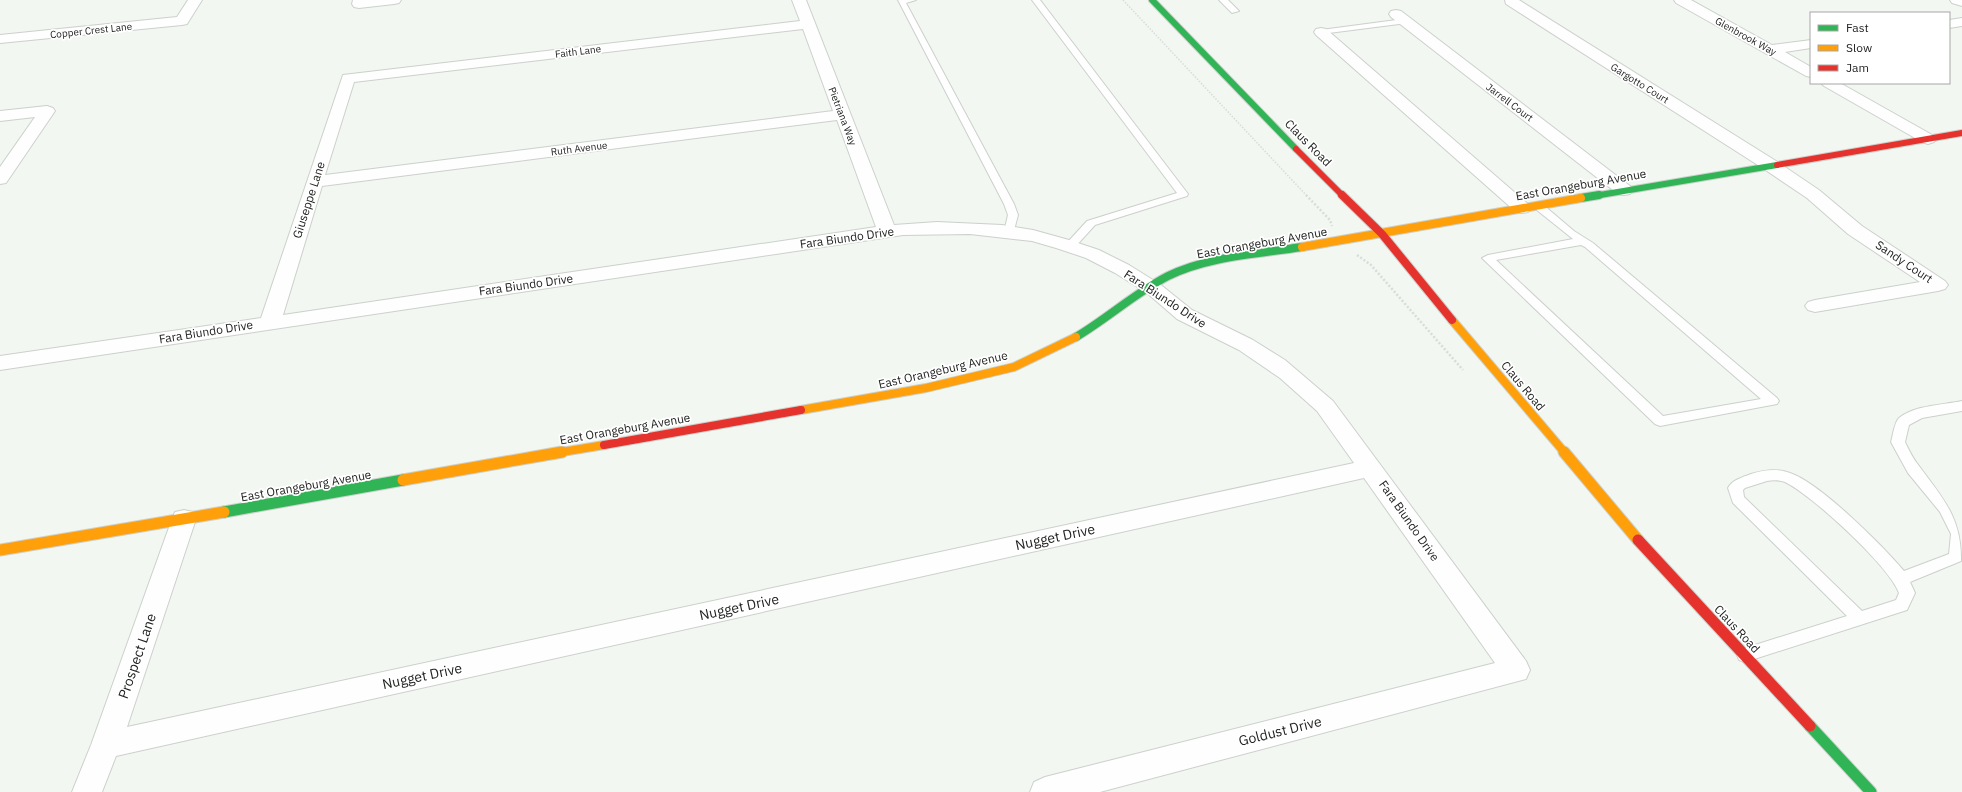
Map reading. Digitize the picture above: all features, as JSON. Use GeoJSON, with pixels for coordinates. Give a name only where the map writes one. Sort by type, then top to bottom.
{"type":"FeatureCollection","features":[{"type":"Feature","properties":{"kind":"street","name":"Copper Crest Lane"},"geometry":{"type":"LineString","coordinates":[[0,39],[182,21],[194,0]]}},
{"type":"Feature","properties":{"kind":"street"},"geometry":{"type":"LineString","coordinates":[[360,0],[358,4],[394,0]]}},
{"type":"Feature","properties":{"kind":"street","name":"Pietriana Way"},"geometry":{"type":"LineString","coordinates":[[799,0],[888,232]]}},
{"type":"Feature","properties":{"kind":"street","name":"Claus Road"},"geometry":{"type":"LineString","coordinates":[[1152,0],[1244,97],[1382,234],[1498,376],[1622,522],[1871,792]]}},
{"type":"Feature","properties":{"kind":"street","name":"Glenbrook Way"},"geometry":{"type":"LineString","coordinates":[[1681,0],[1810,72]]}},
{"type":"Feature","properties":{"kind":"street"},"geometry":{"type":"LineString","coordinates":[[1957,0],[1962,2]]}},
{"type":"Feature","properties":{"kind":"street","name":"Gargotto Court"},"geometry":{"type":"LineString","coordinates":[[1511,1],[1770,165]]}},
{"type":"Feature","properties":{"kind":"street","name":"Jarrell Court"},"geometry":{"type":"LineString","coordinates":[[1400,17],[1624,190]]}},
{"type":"Feature","properties":{"kind":"street"},"geometry":{"type":"LineString","coordinates":[[1950,24],[1962,22]]}},
{"type":"Feature","properties":{"kind":"street","name":"Faith Lane"},"geometry":{"type":"LineString","coordinates":[[348,78],[808,24]]}},
{"type":"Feature","properties":{"kind":"street"},"geometry":{"type":"LineString","coordinates":[[1321,32],[1530,206]]}},
{"type":"Feature","properties":{"kind":"street"},"geometry":{"type":"LineString","coordinates":[[1771,50],[1810,44]]}},
{"type":"Feature","properties":{"kind":"street","name":"Giuseppe Lane"},"geometry":{"type":"LineString","coordinates":[[270,322],[348,78]]}},
{"type":"Feature","properties":{"kind":"street"},"geometry":{"type":"LineString","coordinates":[[1831,84],[1928,139]]}},
{"type":"Feature","properties":{"kind":"street"},"geometry":{"type":"LineString","coordinates":[[0,116],[47,110],[0,179]]}},
{"type":"Feature","properties":{"kind":"street","name":"Ruth Avenue"},"geometry":{"type":"LineString","coordinates":[[315,182],[842,115]]}},
{"type":"Feature","properties":{"kind":"street","name":"East Orangeburg Avenue"},"geometry":{"type":"LineString","coordinates":[[0,550],[894,394],[971,379],[1014,367],[1050,351],[1087,331],[1152,287],[1182,270],[1210,262],[1382,234],[1530,206],[1962,133]]}},
{"type":"Feature","properties":{"kind":"street","name":"Sandy Court"},"geometry":{"type":"LineString","coordinates":[[1770,165],[1813,194],[1855,230],[1938,285],[1815,306]]}},
{"type":"Feature","properties":{"kind":"street","name":"Fara Biundo Drive"},"geometry":{"type":"LineString","coordinates":[[0,363],[888,232],[937,227],[1030,234],[1071,245],[1092,253],[1152,287],[1173,306],[1199,323],[1251,348],[1273,361],[1302,383],[1325,406],[1516,670]]}},
{"type":"Feature","properties":{"kind":"street","name":"Nugget Drive"},"geometry":{"type":"LineString","coordinates":[[106,746],[1371,468]]}},
{"type":"Feature","properties":{"kind":"street","name":"Prospect Lane"},"geometry":{"type":"LineString","coordinates":[[87,792],[106,746],[184,519]]}},
{"type":"Feature","properties":{"kind":"street","name":"Goldust Drive"},"geometry":{"type":"LineString","coordinates":[[1045,792],[1516,670]]}},
{"type":"Feature","properties":{"kind":"lane"},"geometry":{"type":"LineString","coordinates":[[912,0],[901,1],[1009,204],[1013,215],[1009,232]]}},
{"type":"Feature","properties":{"kind":"lane"},"geometry":{"type":"LineString","coordinates":[[1036,0],[1183,194],[1109,216],[1091,223],[1071,245]]}},
{"type":"Feature","properties":{"kind":"lane"},"geometry":{"type":"LineString","coordinates":[[1223,0],[1235,11]]}},
{"type":"Feature","properties":{"kind":"lane"},"geometry":{"type":"LineString","coordinates":[[1321,32],[1400,17]]}},
{"type":"Feature","properties":{"kind":"lane"},"geometry":{"type":"LineString","coordinates":[[1530,206],[1589,245],[1772,401],[1660,421],[1488,258],[1582,241]]}},
{"type":"Feature","properties":{"kind":"lane"},"geometry":{"type":"LineString","coordinates":[[1901,579],[1956,557],[1958,534],[1946,509],[1913,469],[1898,442],[1903,422],[1919,414],[1962,406]]}},
{"type":"Feature","properties":{"kind":"lane"},"geometry":{"type":"LineString","coordinates":[[1745,655],[1860,619],[1901,605],[1907,593],[1901,579],[1880,556],[1805,487],[1787,477],[1772,475],[1742,482],[1735,488],[1738,499],[1860,619]]}},
{"type":"Feature","properties":{"kind":"path"},"geometry":{"type":"LineString","coordinates":[[1123,0],[1330,220],[1332,227],[1343,240],[1358,256],[1370,265],[1452,359],[1467,373]]}},
{"type":"Feature","properties":{"kind":"traffic: fast"},"geometry":{"type":"LineString","coordinates":[[1152,0],[1244,97],[1296,149]]}},
{"type":"Feature","properties":{"kind":"traffic: fast"},"geometry":{"type":"LineString","coordinates":[[1581,198],[1777,165]]}},
{"type":"Feature","properties":{"kind":"traffic: fast"},"geometry":{"type":"LineString","coordinates":[[1076,337],[1155,284],[1182,270],[1225,259],[1302,247]]}},
{"type":"Feature","properties":{"kind":"traffic: fast"},"geometry":{"type":"LineString","coordinates":[[224,512],[403,480]]}},
{"type":"Feature","properties":{"kind":"traffic: fast"},"geometry":{"type":"LineString","coordinates":[[1810,726],[1871,792]]}},
{"type":"Feature","properties":{"kind":"traffic: slow"},"geometry":{"type":"LineString","coordinates":[[1302,247],[1581,198]]}},
{"type":"Feature","properties":{"kind":"traffic: slow"},"geometry":{"type":"LineString","coordinates":[[1452,320],[1638,540]]}},
{"type":"Feature","properties":{"kind":"traffic: slow"},"geometry":{"type":"LineString","coordinates":[[801,410],[926,388],[1014,367],[1076,337]]}},
{"type":"Feature","properties":{"kind":"traffic: slow"},"geometry":{"type":"LineString","coordinates":[[403,480],[604,445]]}},
{"type":"Feature","properties":{"kind":"traffic: slow"},"geometry":{"type":"LineString","coordinates":[[0,550],[224,512]]}},
{"type":"Feature","properties":{"kind":"traffic: jam"},"geometry":{"type":"LineString","coordinates":[[1777,165],[1962,133]]}},
{"type":"Feature","properties":{"kind":"traffic: jam"},"geometry":{"type":"LineString","coordinates":[[1296,149],[1382,234],[1452,320]]}},
{"type":"Feature","properties":{"kind":"traffic: jam"},"geometry":{"type":"LineString","coordinates":[[604,445],[801,410]]}},
{"type":"Feature","properties":{"kind":"traffic: jam"},"geometry":{"type":"LineString","coordinates":[[1638,540],[1810,726]]}}]}
